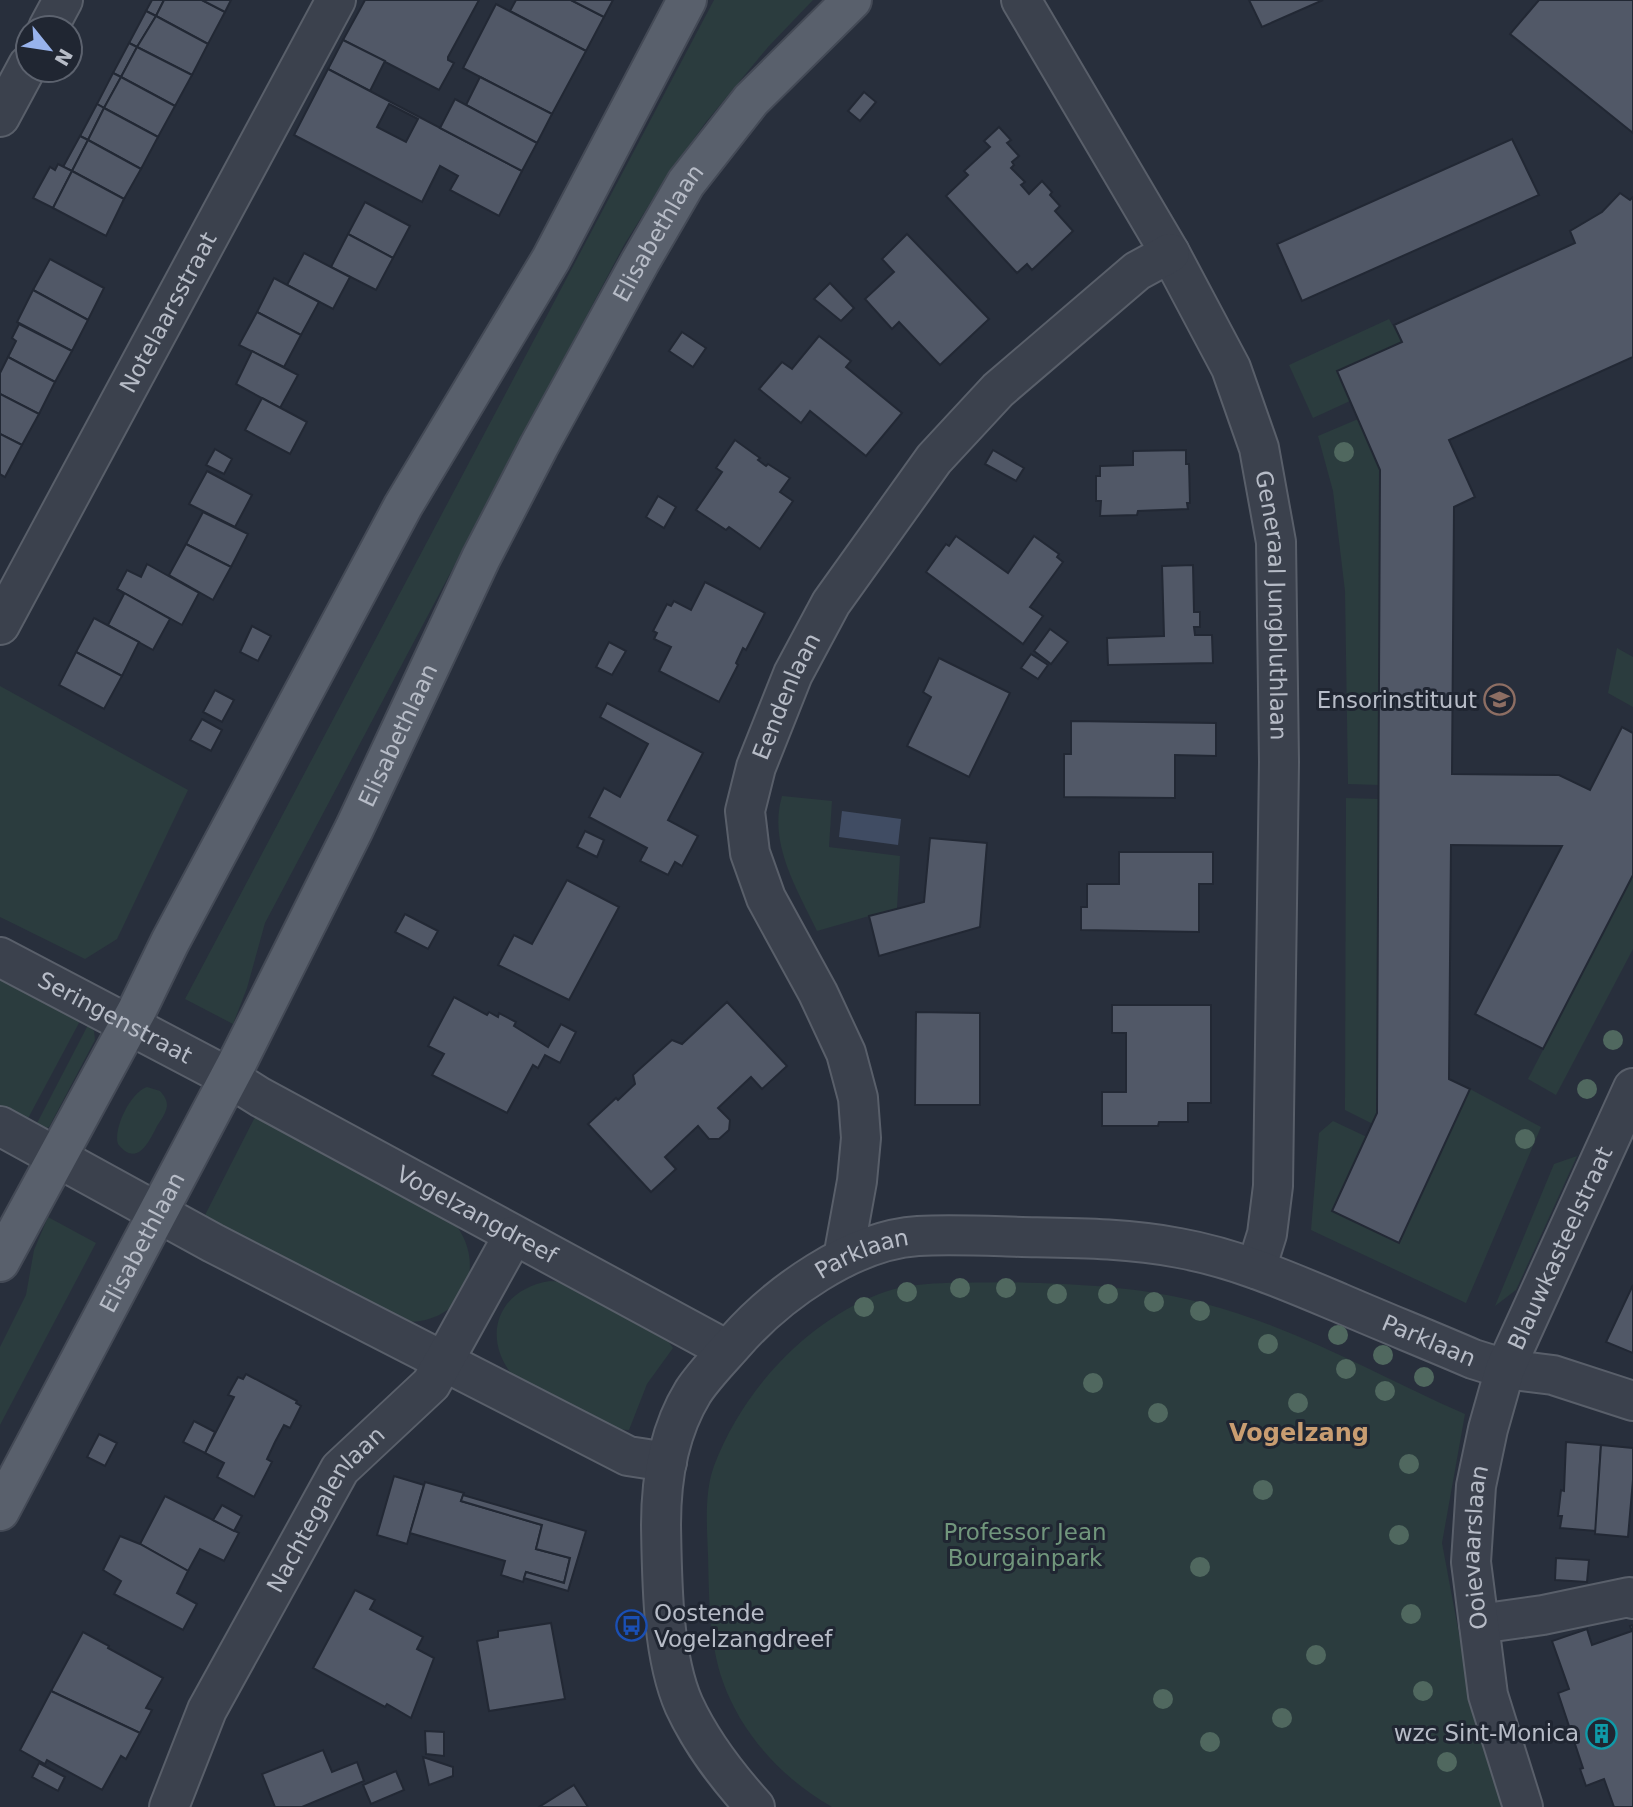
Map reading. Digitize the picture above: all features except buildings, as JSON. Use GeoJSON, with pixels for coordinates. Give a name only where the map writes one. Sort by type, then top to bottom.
{"type":"FeatureCollection","features":[{"type":"Feature","properties":{"kind":"main road"},"geometry":{"type":"LineString","coordinates":[[0,1262],[403,506],[551,259],[687,0]]}},
{"type":"Feature","properties":{"kind":"main road","name":"Elisabethlaan"},"geometry":{"type":"LineString","coordinates":[[0,1511],[158,1212],[354,829],[481,558],[640,262],[686,183],[751,100],[852,0]]}},
{"type":"Feature","properties":{"kind":"street","name":"Notelaarsstraat"},"geometry":{"type":"LineString","coordinates":[[0,625],[336,0]]}},
{"type":"Feature","properties":{"kind":"street","name":"Generaal Jungbluthlaan"},"geometry":{"type":"LineString","coordinates":[[1021,0],[1170,253],[1231,368],[1259,448],[1276,542],[1279,761],[1273,1186],[1267,1234],[1255,1269]]}},
{"type":"Feature","properties":{"kind":"street"},"geometry":{"type":"LineString","coordinates":[[0,117],[18,84]]}},
{"type":"Feature","properties":{"kind":"street","name":"Eendenlaan"},"geometry":{"type":"LineString","coordinates":[[843,1258],[857,1181],[861,1138],[858,1098],[846,1053],[818,993],[766,898],[750,853],[745,811],[756,767],[793,674],[831,603],[934,459],[998,390],[1137,271],[1170,253]]}},
{"type":"Feature","properties":{"kind":"street","name":"Seringenstraat"},"geometry":{"type":"LineString","coordinates":[[0,957],[228,1077]]}},
{"type":"Feature","properties":{"kind":"street","name":"Vogelzangdreef"},"geometry":{"type":"LineString","coordinates":[[228,1077],[513,1236],[727,1350]]}},
{"type":"Feature","properties":{"kind":"street","name":"Blauwkasteelstraat"},"geometry":{"type":"LineString","coordinates":[[1505,1369],[1633,1088]]}},
{"type":"Feature","properties":{"kind":"street"},"geometry":{"type":"LineString","coordinates":[[0,1126],[213,1243],[628,1456],[667,1462]]}},
{"type":"Feature","properties":{"kind":"street","name":"Nachtegalenlaan"},"geometry":{"type":"LineString","coordinates":[[169,1807],[207,1710],[340,1469],[431,1384],[513,1236]]}},
{"type":"Feature","properties":{"kind":"street","name":"Parklaan"},"geometry":{"type":"LineString","coordinates":[[755,1807],[723,1771],[698,1732],[683,1703],[672,1670],[662,1577],[661,1500],[667,1462],[676,1428],[693,1392],[727,1350],[749,1325],[788,1294],[843,1258],[880,1243],[915,1236],[1078,1238],[1178,1248],[1255,1269],[1473,1359],[1505,1369],[1553,1374],[1633,1401]]}},
{"type":"Feature","properties":{"kind":"street","name":"Ooievaarslaan"},"geometry":{"type":"LineString","coordinates":[[1505,1369],[1476,1486],[1471,1562],[1488,1695],[1523,1807]]}},
{"type":"Feature","properties":{"kind":"street"},"geometry":{"type":"LineString","coordinates":[[1479,1624],[1543,1615],[1629,1597],[1633,1599]]}},
{"type":"Feature","properties":{"kind":"green space"},"geometry":{"type":"Polygon","coordinates":[[[714,0],[813,0],[768,47],[706,122],[667,176],[624,245],[265,923],[247,988],[233,1024],[185,999],[714,0]]]}},
{"type":"Feature","properties":{"kind":"green space"},"geometry":{"type":"Polygon","coordinates":[[[1389,319],[1402,342],[1338,371],[1350,401],[1313,418],[1289,365],[1389,319]]]}},
{"type":"Feature","properties":{"kind":"green space"},"geometry":{"type":"Polygon","coordinates":[[[1358,419],[1380,470],[1379,785],[1348,784],[1345,591],[1333,491],[1318,436],[1358,419]]]}},
{"type":"Feature","properties":{"kind":"green space"},"geometry":{"type":"Polygon","coordinates":[[[1617,648],[1633,657],[1633,707],[1608,693],[1617,648]]]}},
{"type":"Feature","properties":{"kind":"green space"},"geometry":{"type":"Polygon","coordinates":[[[0,686],[188,790],[117,939],[85,959],[0,917],[0,686]]]}},
{"type":"Feature","properties":{"kind":"green space"},"geometry":{"type":"Polygon","coordinates":[[[782,796],[832,801],[829,847],[900,856],[897,908],[817,931],[793,882],[782,848],[779,814],[782,796]]]}},
{"type":"Feature","properties":{"kind":"green space"},"geometry":{"type":"Polygon","coordinates":[[[1346,798],[1379,799],[1377,1113],[1373,1124],[1345,1110],[1346,798]]]}},
{"type":"Feature","properties":{"kind":"green space"},"geometry":{"type":"Polygon","coordinates":[[[1633,876],[1633,949],[1556,1095],[1528,1079],[1633,876]]]}},
{"type":"Feature","properties":{"kind":"green space"},"geometry":{"type":"Polygon","coordinates":[[[0,980],[80,1021],[25,1124],[0,1110],[0,980]]]}},
{"type":"Feature","properties":{"kind":"green space"},"geometry":{"type":"Polygon","coordinates":[[[88,1025],[94,1031],[95,1040],[49,1127],[34,1129],[88,1025]]]}},
{"type":"Feature","properties":{"kind":"green space"},"geometry":{"type":"Polygon","coordinates":[[[147,1087],[160,1091],[166,1099],[166,1109],[146,1145],[137,1153],[131,1154],[118,1144],[118,1129],[129,1103],[147,1087]]]}},
{"type":"Feature","properties":{"kind":"green space"},"geometry":{"type":"Polygon","coordinates":[[[1470,1089],[1541,1127],[1466,1303],[1311,1230],[1319,1133],[1333,1121],[1367,1137],[1332,1211],[1399,1242],[1470,1089]]]}},
{"type":"Feature","properties":{"kind":"green space"},"geometry":{"type":"Polygon","coordinates":[[[256,1115],[452,1220],[463,1237],[469,1254],[470,1271],[466,1287],[457,1301],[444,1312],[427,1319],[407,1322],[203,1219],[256,1115]]]}},
{"type":"Feature","properties":{"kind":"green space"},"geometry":{"type":"Polygon","coordinates":[[[1577,1156],[1516,1290],[1495,1306],[1554,1164],[1577,1156]]]}},
{"type":"Feature","properties":{"kind":"green space"},"geometry":{"type":"Polygon","coordinates":[[[48,1217],[96,1243],[0,1425],[0,1347],[26,1295],[34,1250],[48,1217]]]}},
{"type":"Feature","properties":{"kind":"green space"},"geometry":{"type":"Polygon","coordinates":[[[550,1281],[564,1282],[662,1333],[673,1348],[647,1384],[629,1430],[611,1429],[514,1377],[504,1362],[498,1346],[497,1331],[507,1304],[532,1286],[550,1281]]]}},
{"type":"Feature","properties":{"kind":"green space","name":"Professor Jean Bourgainpark"},"geometry":{"type":"Polygon","coordinates":[[[1005,1282],[1132,1290],[1206,1304],[1240,1314],[1306,1340],[1465,1414],[1442,1543],[1470,1693],[1504,1807],[832,1807],[781,1770],[753,1738],[731,1701],[718,1667],[712,1635],[707,1499],[714,1466],[726,1439],[741,1412],[779,1363],[801,1342],[852,1307],[879,1294],[909,1286],[1005,1282]]]}},
{"type":"Feature","properties":{"kind":"water"},"geometry":{"type":"Polygon","coordinates":[[[842,811],[901,819],[898,845],[839,837],[842,811]]]}},
{"type":"Feature","properties":{"kind":"place","name":"Ensorinstituut"},"geometry":{"type":"Point","coordinates":[1500,700]}},
{"type":"Feature","properties":{"kind":"place","name":"Oostende Vogelzangdreef"},"geometry":{"type":"Point","coordinates":[631,1626]}},
{"type":"Feature","properties":{"kind":"place","name":"wzc Sint-Monica"},"geometry":{"type":"Point","coordinates":[1602,1733]}},
{"type":"Feature","properties":{"kind":"district","name":"Vogelzang"},"geometry":{"type":"Point","coordinates":[1299,1433]}}]}
